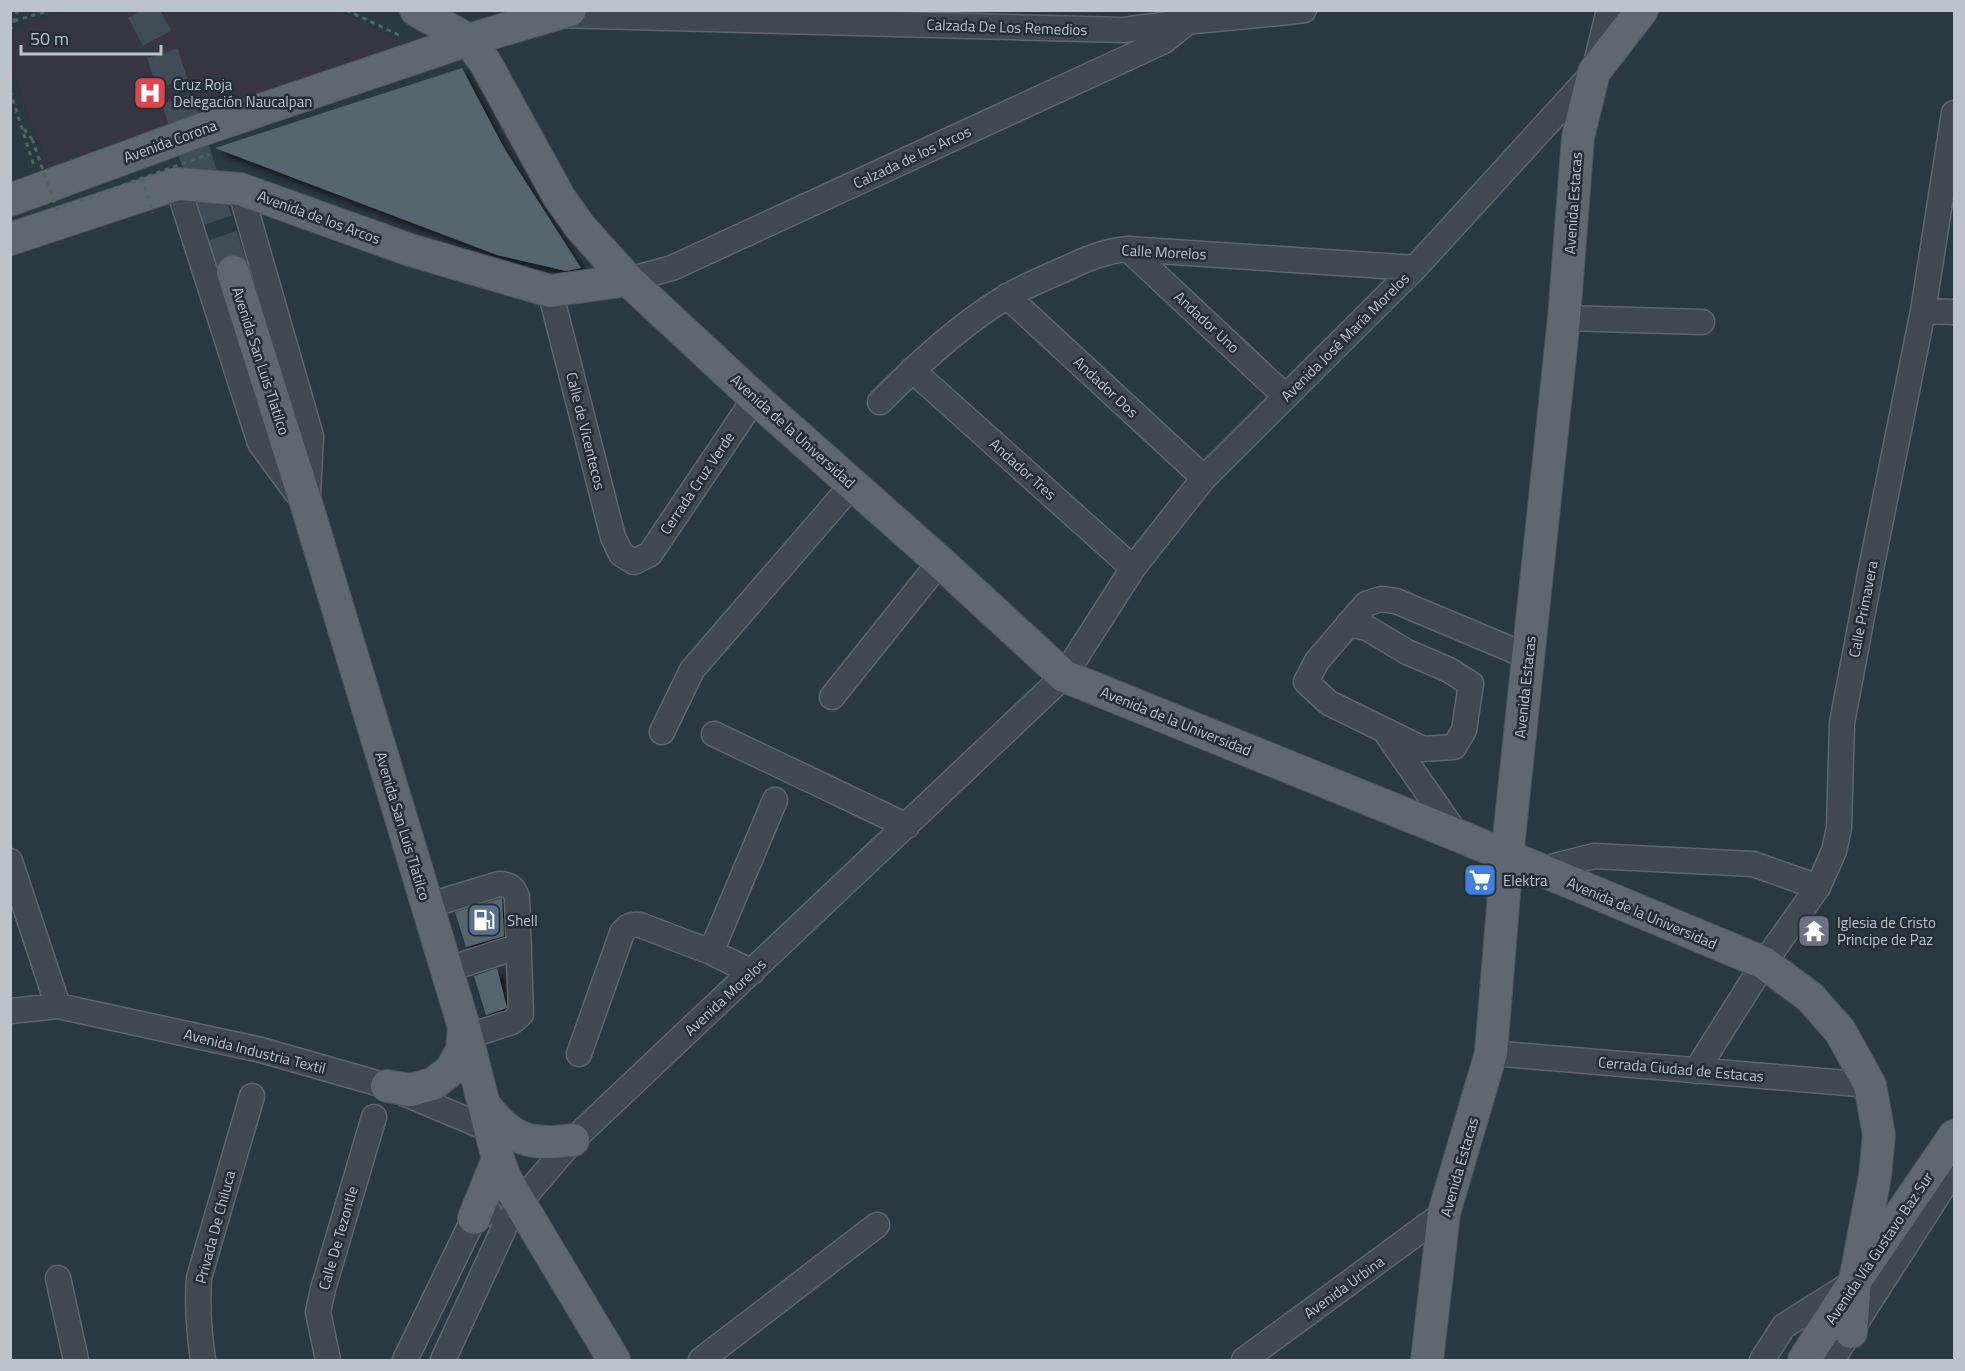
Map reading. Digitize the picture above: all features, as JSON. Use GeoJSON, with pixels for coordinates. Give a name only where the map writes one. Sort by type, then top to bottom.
{"type":"FeatureCollection","features":[{"type":"Feature","properties":{"kind":"main road","name":"Avenida José María Morelos"},"geometry":{"type":"LineString","coordinates":[[1594,72],[1642,10]]}},
{"type":"Feature","properties":{"kind":"main road","name":"Avenida Corona"},"geometry":{"type":"LineString","coordinates":[[10,200],[42,188],[72,170],[201,130],[324,84],[563,13]]}},
{"type":"Feature","properties":{"kind":"main road"},"geometry":{"type":"LineString","coordinates":[[420,16],[468,40]]}},
{"type":"Feature","properties":{"kind":"main road","name":"Avenida de la Universidad"},"geometry":{"type":"LineString","coordinates":[[468,40],[490,71],[559,197],[581,228],[628,280],[755,398],[1065,676],[1457,835],[1764,963],[1810,997],[1840,1031],[1870,1085],[1879,1135],[1875,1176],[1855,1281],[1851,1332]]}},
{"type":"Feature","properties":{"kind":"main road","name":"Avenida Estacas"},"geometry":{"type":"LineString","coordinates":[[1426,1360],[1444,1213],[1491,1053],[1508,857],[1564,318],[1578,137],[1594,72]]}},
{"type":"Feature","properties":{"kind":"main road","name":"Avenida de los Arcos"},"geometry":{"type":"LineString","coordinates":[[10,239],[177,184],[240,189],[410,250],[550,291],[628,280]]}},
{"type":"Feature","properties":{"kind":"main road","name":"Avenida San Luis Tlatilco"},"geometry":{"type":"LineString","coordinates":[[233,272],[307,506],[465,1032],[505,1178],[614,1360]]}},
{"type":"Feature","properties":{"kind":"main road"},"geometry":{"type":"LineString","coordinates":[[387,1086],[410,1090],[433,1084],[451,1070],[462,1050],[465,1032]]}},
{"type":"Feature","properties":{"kind":"main road"},"geometry":{"type":"LineString","coordinates":[[474,1218],[491,1131],[500,1125],[522,1138],[547,1144],[573,1140]]}},
{"type":"Feature","properties":{"kind":"main road","name":"Avenida Vía Gustavo Baz Sur"},"geometry":{"type":"LineString","coordinates":[[1804,1360],[1954,1136]]}},
{"type":"Feature","properties":{"kind":"street","name":"Calzada De Los Remedios"},"geometry":{"type":"LineString","coordinates":[[563,13],[1124,30],[1196,16],[1235,19],[1304,10]]}},
{"type":"Feature","properties":{"kind":"street","name":"Avenida Estacas"},"geometry":{"type":"LineString","coordinates":[[1594,72],[1609,10]]}},
{"type":"Feature","properties":{"kind":"street","name":"Calzada de los Arcos"},"geometry":{"type":"LineString","coordinates":[[628,280],[672,268],[1164,41],[1196,16]]}},
{"type":"Feature","properties":{"kind":"street","name":"Avenida José María Morelos"},"geometry":{"type":"LineString","coordinates":[[1065,676],[1133,568],[1204,478],[1415,268],[1594,72]]}},
{"type":"Feature","properties":{"kind":"street","name":"Calle Primavera"},"geometry":{"type":"LineString","coordinates":[[1696,1071],[1764,963],[1818,887],[1834,851],[1839,828],[1842,723],[1923,311],[1954,113]]}},
{"type":"Feature","properties":{"kind":"street"},"geometry":{"type":"LineString","coordinates":[[177,184],[260,443],[307,506]]}},
{"type":"Feature","properties":{"kind":"street"},"geometry":{"type":"LineString","coordinates":[[240,189],[311,436],[307,506]]}},
{"type":"Feature","properties":{"kind":"street","name":"Calle Morelos"},"geometry":{"type":"LineString","coordinates":[[880,402],[912,370],[1007,296],[1097,254],[1128,249],[1415,268]]}},
{"type":"Feature","properties":{"kind":"street","name":"Andador Uno"},"geometry":{"type":"LineString","coordinates":[[1128,249],[1285,396]]}},
{"type":"Feature","properties":{"kind":"street","name":"Calle de Vicentecos"},"geometry":{"type":"LineString","coordinates":[[550,291],[613,537],[621,554],[634,562]]}},
{"type":"Feature","properties":{"kind":"street","name":"Andador Dos"},"geometry":{"type":"LineString","coordinates":[[1007,296],[1204,478]]}},
{"type":"Feature","properties":{"kind":"street"},"geometry":{"type":"LineString","coordinates":[[1923,311],[1954,312]]}},
{"type":"Feature","properties":{"kind":"street"},"geometry":{"type":"LineString","coordinates":[[1564,318],[1702,322]]}},
{"type":"Feature","properties":{"kind":"street","name":"Andador Tres"},"geometry":{"type":"LineString","coordinates":[[912,370],[1133,568]]}},
{"type":"Feature","properties":{"kind":"street","name":"Cerrada Cruz Verde"},"geometry":{"type":"LineString","coordinates":[[634,562],[650,554],[755,398]]}},
{"type":"Feature","properties":{"kind":"street"},"geometry":{"type":"LineString","coordinates":[[662,732],[692,670],[852,485]]}},
{"type":"Feature","properties":{"kind":"street"},"geometry":{"type":"LineString","coordinates":[[832,697],[940,562]]}},
{"type":"Feature","properties":{"kind":"street"},"geometry":{"type":"LineString","coordinates":[[1348,624],[1367,628],[1407,652],[1449,670],[1471,684],[1464,730],[1454,747],[1423,749],[1329,704],[1306,682],[1317,661],[1348,624],[1366,604],[1381,599],[1396,601],[1528,657]]}},
{"type":"Feature","properties":{"kind":"street","name":"Avenida Morelos"},"geometry":{"type":"LineString","coordinates":[[443,1360],[505,1226],[520,1202],[573,1140],[1065,676]]}},
{"type":"Feature","properties":{"kind":"street"},"geometry":{"type":"LineString","coordinates":[[1385,731],[1457,835]]}},
{"type":"Feature","properties":{"kind":"street"},"geometry":{"type":"LineString","coordinates":[[714,734],[907,826]]}},
{"type":"Feature","properties":{"kind":"street"},"geometry":{"type":"LineString","coordinates":[[711,952],[775,801]]}},
{"type":"Feature","properties":{"kind":"street"},"geometry":{"type":"LineString","coordinates":[[1539,870],[1594,856],[1752,864],[1818,887]]}},
{"type":"Feature","properties":{"kind":"street"},"geometry":{"type":"LineString","coordinates":[[10,861],[58,1006]]}},
{"type":"Feature","properties":{"kind":"street"},"geometry":{"type":"LineString","coordinates":[[427,906],[499,884],[507,884],[514,889],[517,897],[521,1014],[512,1022],[465,1032]]}},
{"type":"Feature","properties":{"kind":"street"},"geometry":{"type":"LineString","coordinates":[[579,1054],[626,927],[633,924],[640,925],[711,952],[752,972]]}},
{"type":"Feature","properties":{"kind":"street"},"geometry":{"type":"LineString","coordinates":[[446,970],[519,946]]}},
{"type":"Feature","properties":{"kind":"street","name":"Avenida Industria Textil"},"geometry":{"type":"LineString","coordinates":[[10,1011],[58,1006],[261,1050],[387,1086],[491,1131]]}},
{"type":"Feature","properties":{"kind":"street","name":"Cerrada Ciudad de Estacas"},"geometry":{"type":"LineString","coordinates":[[1491,1053],[1870,1085]]}},
{"type":"Feature","properties":{"kind":"street","name":"Privada De Chiluca"},"geometry":{"type":"LineString","coordinates":[[203,1360],[198,1326],[199,1278],[252,1096]]}},
{"type":"Feature","properties":{"kind":"street","name":"Calle De Tezontle"},"geometry":{"type":"LineString","coordinates":[[328,1360],[318,1312],[374,1118]]}},
{"type":"Feature","properties":{"kind":"street"},"geometry":{"type":"LineString","coordinates":[[1832,1360],[1954,1170]]}},
{"type":"Feature","properties":{"kind":"street"},"geometry":{"type":"LineString","coordinates":[[405,1360],[474,1218],[520,1202]]}},
{"type":"Feature","properties":{"kind":"street","name":"Avenida Urbina"},"geometry":{"type":"LineString","coordinates":[[1244,1360],[1444,1213]]}},
{"type":"Feature","properties":{"kind":"street"},"geometry":{"type":"LineString","coordinates":[[701,1360],[877,1225]]}},
{"type":"Feature","properties":{"kind":"street"},"geometry":{"type":"LineString","coordinates":[[58,1278],[75,1360]]}},
{"type":"Feature","properties":{"kind":"street"},"geometry":{"type":"LineString","coordinates":[[1762,1360],[1784,1326],[1855,1281]]}},
{"type":"Feature","properties":{"kind":"path"},"geometry":{"type":"LineString","coordinates":[[10,31],[18,10]]}},
{"type":"Feature","properties":{"kind":"path"},"geometry":{"type":"LineString","coordinates":[[14,21],[51,10]]}},
{"type":"Feature","properties":{"kind":"path"},"geometry":{"type":"LineString","coordinates":[[346,10],[420,16]]}},
{"type":"Feature","properties":{"kind":"path"},"geometry":{"type":"LineString","coordinates":[[10,92],[42,188]]}},
{"type":"Feature","properties":{"kind":"path"},"geometry":{"type":"LineString","coordinates":[[23,126],[32,139],[57,209],[209,154]]}},
{"type":"Feature","properties":{"kind":"path"},"geometry":{"type":"LineString","coordinates":[[142,178],[153,213]]}},
{"type":"Feature","properties":{"kind":"shaded area","name":"Cruz Roja Delegación Naucalpan"},"geometry":{"type":"Polygon","coordinates":[[[71,10],[339,11],[396,39],[398,52],[49,172],[11,65],[11,42],[15,28],[71,10]]]}},
{"type":"Feature","properties":{"kind":"building"},"geometry":{"type":"Polygon","coordinates":[[[462,68],[504,148],[581,268],[566,271],[497,255],[215,148],[462,68]]]}},
{"type":"Feature","properties":{"kind":"building","name":"Shell"},"geometry":{"type":"Polygon","coordinates":[[[502,898],[504,936],[466,947],[455,912],[502,898]]]}},
{"type":"Feature","properties":{"kind":"building","name":"Shell"},"geometry":{"type":"Polygon","coordinates":[[[497,968],[507,1008],[486,1015],[474,976],[497,968]]]}},
{"type":"Feature","properties":{"kind":"tunnel"},"geometry":{"type":"LineString","coordinates":[[142,10],[158,40],[233,272]]}},
{"type":"Feature","properties":{"kind":"place","name":"Cruz Roja Delegación Naucalpan"},"geometry":{"type":"Point","coordinates":[150,93]}},
{"type":"Feature","properties":{"kind":"place","name":"Elektra"},"geometry":{"type":"Point","coordinates":[1480,880]}},
{"type":"Feature","properties":{"kind":"place","name":"Shell"},"geometry":{"type":"Point","coordinates":[484,920]}},
{"type":"Feature","properties":{"kind":"place","name":"Iglesia de Cristo Principe de Paz"},"geometry":{"type":"Point","coordinates":[1814,931]}}]}
